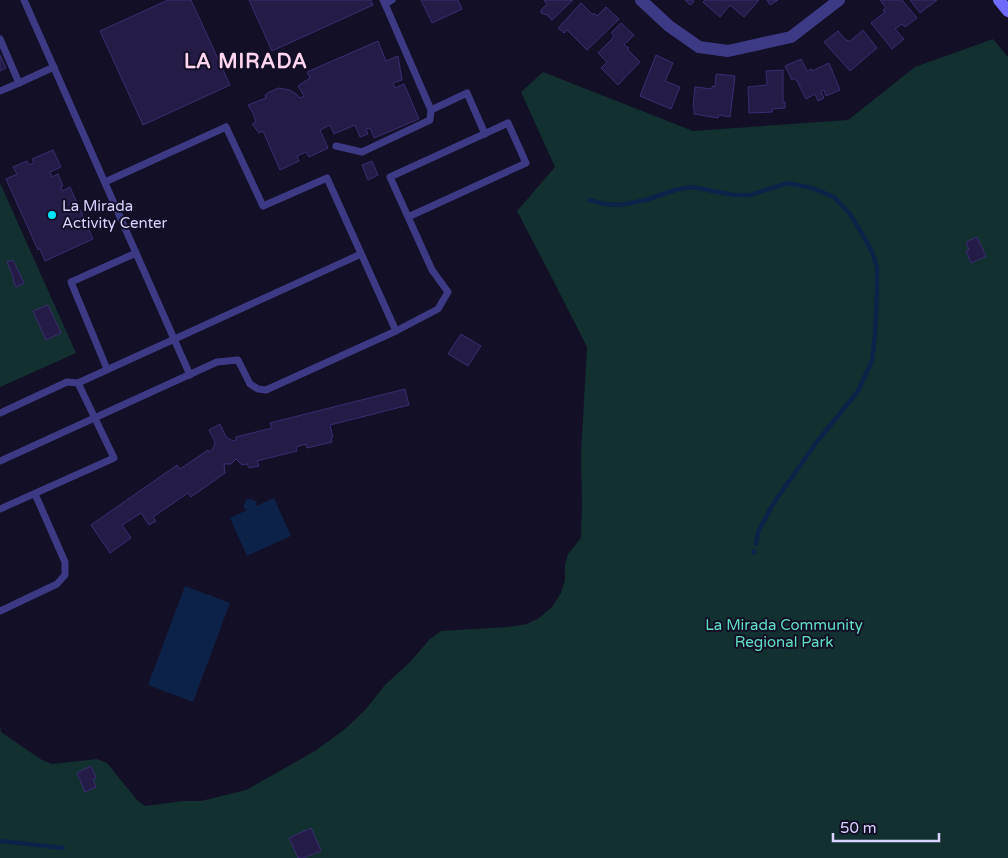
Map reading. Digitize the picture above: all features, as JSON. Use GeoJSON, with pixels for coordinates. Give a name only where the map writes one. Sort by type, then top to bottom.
{"type":"FeatureCollection","features":[{"type":"Feature","properties":{"kind":"street"},"geometry":{"type":"LineString","coordinates":[[642,0],[669,26],[699,47],[728,51],[792,37],[839,0]]}},
{"type":"Feature","properties":{"kind":"street"},"geometry":{"type":"LineString","coordinates":[[999,0],[1008,11]]}},
{"type":"Feature","properties":{"kind":"lane"},"geometry":{"type":"LineString","coordinates":[[24,0],[190,374]]}},
{"type":"Feature","properties":{"kind":"lane"},"geometry":{"type":"LineString","coordinates":[[336,146],[362,152],[430,120],[431,110],[384,2],[392,0]]}},
{"type":"Feature","properties":{"kind":"lane"},"geometry":{"type":"LineString","coordinates":[[0,39],[19,83]]}},
{"type":"Feature","properties":{"kind":"lane"},"geometry":{"type":"LineString","coordinates":[[0,91],[54,67]]}},
{"type":"Feature","properties":{"kind":"lane"},"geometry":{"type":"LineString","coordinates":[[431,110],[467,93],[485,134]]}},
{"type":"Feature","properties":{"kind":"lane"},"geometry":{"type":"LineString","coordinates":[[0,461],[217,362],[238,360],[250,384],[258,389],[266,390],[438,309],[448,292],[432,270],[408,217],[390,177],[508,123],[526,162],[408,217]]}},
{"type":"Feature","properties":{"kind":"lane"},"geometry":{"type":"LineString","coordinates":[[105,182],[226,127],[263,206],[327,178],[396,330]]}},
{"type":"Feature","properties":{"kind":"lane"},"geometry":{"type":"LineString","coordinates":[[107,369],[70,282],[136,253]]}},
{"type":"Feature","properties":{"kind":"lane"},"geometry":{"type":"LineString","coordinates":[[0,413],[67,382],[78,383],[361,254]]}},
{"type":"Feature","properties":{"kind":"lane"},"geometry":{"type":"LineString","coordinates":[[0,509],[114,458],[78,383]]}},
{"type":"Feature","properties":{"kind":"lane"},"geometry":{"type":"LineString","coordinates":[[0,611],[57,584],[65,575],[65,562],[35,494]]}},
{"type":"Feature","properties":{"kind":"green space","name":"La Mirada Community Regional Park"},"geometry":{"type":"Polygon","coordinates":[[[993,39],[1008,57],[1008,858],[0,858],[0,725],[1,732],[42,760],[52,764],[97,759],[107,763],[137,800],[145,806],[183,801],[201,801],[246,790],[315,751],[345,729],[366,709],[385,685],[409,663],[430,639],[441,631],[527,624],[539,618],[552,607],[561,593],[568,554],[581,538],[581,454],[587,347],[517,211],[555,167],[521,92],[543,72],[693,131],[848,120],[915,67],[993,39]]]}},
{"type":"Feature","properties":{"kind":"green space"},"geometry":{"type":"Polygon","coordinates":[[[0,183],[76,353],[0,387],[0,183]]]}},
{"type":"Feature","properties":{"kind":"water"},"geometry":{"type":"Polygon","coordinates":[[[274,498],[291,536],[247,556],[230,518],[247,510],[246,508],[244,509],[246,500],[253,500],[257,503],[255,504],[256,506],[274,498]]]}},
{"type":"Feature","properties":{"kind":"water"},"geometry":{"type":"Polygon","coordinates":[[[185,586],[230,603],[193,702],[148,685],[185,586]]]}},
{"type":"Feature","properties":{"kind":"building"},"geometry":{"type":"Polygon","coordinates":[[[168,0],[191,0],[230,85],[143,125],[100,31],[168,0]]]}},
{"type":"Feature","properties":{"kind":"building"},"geometry":{"type":"Polygon","coordinates":[[[249,0],[371,0],[373,5],[272,51],[249,0]]]}},
{"type":"Feature","properties":{"kind":"building"},"geometry":{"type":"Polygon","coordinates":[[[421,0],[458,0],[462,9],[432,23],[421,0]]]}},
{"type":"Feature","properties":{"kind":"building"},"geometry":{"type":"Polygon","coordinates":[[[544,0],[573,0],[552,20],[547,15],[541,13],[541,10],[547,4],[544,0]]]}},
{"type":"Feature","properties":{"kind":"building"},"geometry":{"type":"Polygon","coordinates":[[[685,0],[693,0],[694,2],[690,5],[685,0]]]}},
{"type":"Feature","properties":{"kind":"building"},"geometry":{"type":"Polygon","coordinates":[[[705,0],[759,0],[744,17],[730,5],[720,17],[703,2],[705,0]]]}},
{"type":"Feature","properties":{"kind":"building"},"geometry":{"type":"Polygon","coordinates":[[[767,0],[778,0],[770,5],[767,0]]]}},
{"type":"Feature","properties":{"kind":"building"},"geometry":{"type":"Polygon","coordinates":[[[880,0],[902,0],[917,18],[905,27],[902,24],[895,29],[904,39],[892,49],[871,23],[885,12],[883,10],[886,8],[880,0]]]}},
{"type":"Feature","properties":{"kind":"building"},"geometry":{"type":"Polygon","coordinates":[[[910,0],[937,0],[920,13],[910,0]]]}},
{"type":"Feature","properties":{"kind":"building"},"geometry":{"type":"Polygon","coordinates":[[[581,3],[593,15],[594,13],[597,16],[606,7],[619,19],[587,50],[567,30],[564,33],[558,28],[581,3]]]}},
{"type":"Feature","properties":{"kind":"building"},"geometry":{"type":"Polygon","coordinates":[[[621,23],[634,35],[624,45],[629,48],[627,49],[640,62],[618,85],[601,68],[607,62],[598,53],[611,40],[614,36],[611,33],[621,23]]]}},
{"type":"Feature","properties":{"kind":"building"},"geometry":{"type":"Polygon","coordinates":[[[863,30],[877,48],[850,71],[824,42],[838,31],[849,42],[863,30]]]}},
{"type":"Feature","properties":{"kind":"building"},"geometry":{"type":"Polygon","coordinates":[[[378,41],[386,61],[398,56],[402,80],[393,83],[395,88],[404,84],[419,119],[374,138],[370,128],[366,129],[368,134],[360,137],[355,125],[334,134],[330,125],[320,130],[328,148],[309,157],[306,152],[297,156],[299,161],[280,170],[263,131],[259,133],[252,124],[256,122],[248,105],[266,98],[265,95],[279,88],[290,90],[300,98],[304,96],[298,86],[310,78],[307,72],[378,41]]]}},
{"type":"Feature","properties":{"kind":"building"},"geometry":{"type":"Polygon","coordinates":[[[0,55],[6,68],[0,71],[0,55]]]}},
{"type":"Feature","properties":{"kind":"building"},"geometry":{"type":"Polygon","coordinates":[[[656,55],[673,63],[665,81],[680,87],[671,109],[640,96],[656,55]]]}},
{"type":"Feature","properties":{"kind":"building"},"geometry":{"type":"Polygon","coordinates":[[[801,59],[807,71],[812,69],[812,71],[829,63],[840,90],[826,96],[824,90],[821,91],[824,98],[818,101],[815,94],[806,99],[795,78],[792,80],[785,66],[801,59]]]}},
{"type":"Feature","properties":{"kind":"building"},"geometry":{"type":"Polygon","coordinates":[[[783,70],[783,102],[785,102],[785,108],[772,109],[772,112],[749,113],[748,87],[767,85],[766,71],[783,70]]]}},
{"type":"Feature","properties":{"kind":"building"},"geometry":{"type":"Polygon","coordinates":[[[716,74],[735,76],[730,117],[719,115],[718,118],[694,114],[695,87],[712,89],[712,86],[715,87],[716,74]]]}},
{"type":"Feature","properties":{"kind":"building","name":"La Mirada Activity Center"},"geometry":{"type":"Polygon","coordinates":[[[53,150],[61,167],[50,172],[52,177],[58,174],[63,186],[61,187],[62,191],[70,187],[93,239],[45,261],[40,249],[38,250],[6,179],[17,174],[13,167],[27,161],[29,165],[34,163],[32,159],[53,150]]]}},
{"type":"Feature","properties":{"kind":"building"},"geometry":{"type":"Polygon","coordinates":[[[372,161],[378,175],[368,180],[362,165],[372,161]]]}},
{"type":"Feature","properties":{"kind":"building"},"geometry":{"type":"Polygon","coordinates":[[[977,237],[986,256],[971,263],[966,251],[969,250],[966,242],[977,237]]]}},
{"type":"Feature","properties":{"kind":"building"},"geometry":{"type":"Polygon","coordinates":[[[13,260],[24,283],[16,287],[7,262],[13,260]]]}},
{"type":"Feature","properties":{"kind":"building"},"geometry":{"type":"Polygon","coordinates":[[[48,305],[61,333],[46,340],[33,311],[48,305]]]}},
{"type":"Feature","properties":{"kind":"building"},"geometry":{"type":"Polygon","coordinates":[[[461,334],[481,346],[468,366],[448,354],[461,334]]]}},
{"type":"Feature","properties":{"kind":"building"},"geometry":{"type":"Polygon","coordinates":[[[405,389],[409,405],[330,425],[333,437],[331,438],[332,442],[307,448],[306,444],[296,447],[297,451],[257,461],[259,466],[249,468],[247,464],[242,465],[236,459],[231,464],[224,464],[225,473],[191,497],[188,493],[153,517],[156,521],[149,525],[141,513],[122,525],[131,538],[110,553],[91,525],[177,465],[180,469],[208,450],[209,452],[213,449],[215,442],[209,430],[220,424],[226,437],[233,441],[236,440],[236,437],[272,428],[270,423],[405,389]]]}},
{"type":"Feature","properties":{"kind":"building"},"geometry":{"type":"Polygon","coordinates":[[[91,766],[96,778],[93,779],[96,787],[85,792],[77,773],[91,766]]]}},
{"type":"Feature","properties":{"kind":"building"},"geometry":{"type":"Polygon","coordinates":[[[311,828],[321,851],[298,858],[289,838],[311,828]]]}},
{"type":"Feature","properties":{"kind":"waterway"},"geometry":{"type":"LineString","coordinates":[[589,200],[620,205],[692,187],[734,195],[750,195],[788,183],[812,188],[834,197],[850,214],[872,252],[877,267],[875,335],[872,361],[858,391],[816,443],[773,504],[758,532],[756,544]]}},
{"type":"Feature","properties":{"kind":"waterway"},"geometry":{"type":"LineString","coordinates":[[0,841],[63,848]]}},
{"type":"Feature","properties":{"kind":"place","name":"La Mirada Activity Center"},"geometry":{"type":"Point","coordinates":[52,215]}},
{"type":"Feature","properties":{"kind":"district","name":"LA MIRADA"},"geometry":{"type":"Point","coordinates":[246,62]}}]}
